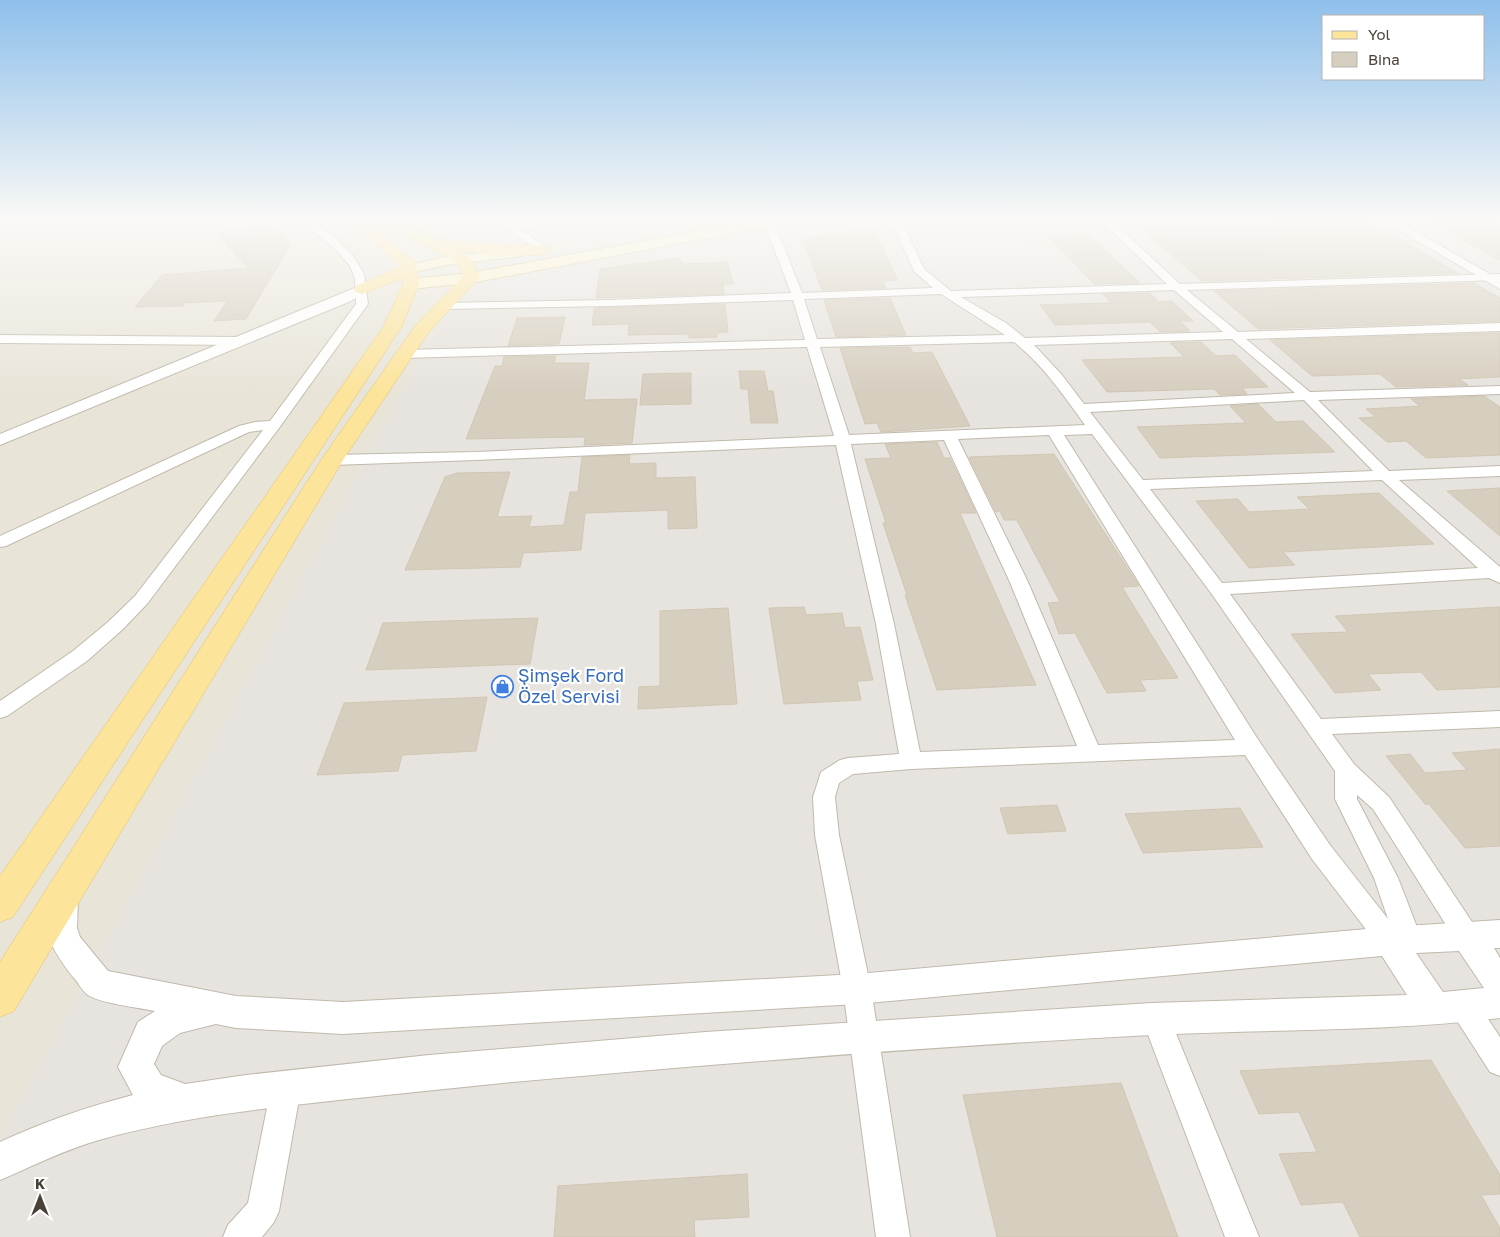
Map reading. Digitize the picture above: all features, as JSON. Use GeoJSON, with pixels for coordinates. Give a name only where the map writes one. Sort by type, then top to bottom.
{"type":"FeatureCollection","features":[{"type":"Feature","properties":{"kind":"main road"},"geometry":{"type":"LineString","coordinates":[[362,289],[372,278]]}},
{"type":"Feature","properties":{"kind":"main road"},"geometry":{"type":"LineString","coordinates":[[0,906],[393,326],[408,285],[408,278]]}},
{"type":"Feature","properties":{"kind":"main road"},"geometry":{"type":"LineString","coordinates":[[362,289],[408,285],[416,278]]}},
{"type":"Feature","properties":{"kind":"main road"},"geometry":{"type":"LineString","coordinates":[[362,289],[408,285],[434,278]]}},
{"type":"Feature","properties":{"kind":"main road"},"geometry":{"type":"LineString","coordinates":[[0,998],[332,460],[421,330],[448,303],[462,278]]}},
{"type":"Feature","properties":{"kind":"main road"},"geometry":{"type":"LineString","coordinates":[[448,303],[499,278]]}},
{"type":"Feature","properties":{"kind":"street"},"geometry":{"type":"LineString","coordinates":[[0,711],[80,656],[115,626],[141,600],[274,425],[362,304],[362,289],[359,278]]}},
{"type":"Feature","properties":{"kind":"street"},"geometry":{"type":"LineString","coordinates":[[792,278],[811,344],[843,440],[885,624],[911,761]]}},
{"type":"Feature","properties":{"kind":"street"},"geometry":{"type":"LineString","coordinates":[[928,278],[947,293],[1002,326],[1031,349],[1057,378],[1216,590],[1346,770],[1381,803],[1500,985]]}},
{"type":"Feature","properties":{"kind":"street"},"geometry":{"type":"LineString","coordinates":[[1167,278],[1307,396],[1385,475],[1498,574]]}},
{"type":"Feature","properties":{"kind":"street"},"geometry":{"type":"LineString","coordinates":[[1486,278],[1500,286]]}},
{"type":"Feature","properties":{"kind":"street"},"geometry":{"type":"LineString","coordinates":[[448,303],[798,297],[1490,278]]}},
{"type":"Feature","properties":{"kind":"street"},"geometry":{"type":"LineString","coordinates":[[0,440],[346,298],[362,289]]}},
{"type":"Feature","properties":{"kind":"street"},"geometry":{"type":"LineString","coordinates":[[404,354],[1234,336],[1500,327]]}},
{"type":"Feature","properties":{"kind":"street"},"geometry":{"type":"LineString","coordinates":[[0,338],[240,341]]}},
{"type":"Feature","properties":{"kind":"street"},"geometry":{"type":"LineString","coordinates":[[1081,408],[1307,396],[1500,390]]}},
{"type":"Feature","properties":{"kind":"street"},"geometry":{"type":"LineString","coordinates":[[0,542],[244,429],[274,425]]}},
{"type":"Feature","properties":{"kind":"street"},"geometry":{"type":"LineString","coordinates":[[332,460],[476,456],[1096,429]]}},
{"type":"Feature","properties":{"kind":"street"},"geometry":{"type":"LineString","coordinates":[[1054,431],[1252,747],[1322,852],[1400,940],[1450,1008],[1500,1062]]}},
{"type":"Feature","properties":{"kind":"street"},"geometry":{"type":"LineString","coordinates":[[949,436],[1018,580],[1090,754]]}},
{"type":"Feature","properties":{"kind":"street"},"geometry":{"type":"LineString","coordinates":[[1138,485],[1500,471]]}},
{"type":"Feature","properties":{"kind":"street"},"geometry":{"type":"LineString","coordinates":[[1216,590],[1498,574]]}},
{"type":"Feature","properties":{"kind":"street"},"geometry":{"type":"LineString","coordinates":[[1315,727],[1500,719]]}},
{"type":"Feature","properties":{"kind":"street"},"geometry":{"type":"LineString","coordinates":[[893,1237],[857,989],[827,835],[824,797],[829,778],[848,766],[911,761],[1252,747]]}},
{"type":"Feature","properties":{"kind":"street"},"geometry":{"type":"LineString","coordinates":[[1346,770],[1346,799],[1386,878],[1400,940]]}},
{"type":"Feature","properties":{"kind":"street"},"geometry":{"type":"LineString","coordinates":[[63,896],[61,928],[68,946],[99,984],[236,1012],[343,1018],[857,989],[1400,940],[1500,934]]}},
{"type":"Feature","properties":{"kind":"street"},"geometry":{"type":"LineString","coordinates":[[0,1161],[37,1142],[155,1106],[286,1088],[444,1071],[864,1036],[1156,1019],[1450,1008],[1500,1002]]}},
{"type":"Feature","properties":{"kind":"street"},"geometry":{"type":"LineString","coordinates":[[185,1102],[149,1088],[135,1067],[150,1034],[172,1019],[216,1008]]}},
{"type":"Feature","properties":{"kind":"street"},"geometry":{"type":"LineString","coordinates":[[1156,1019],[1242,1237]]}},
{"type":"Feature","properties":{"kind":"street"},"geometry":{"type":"LineString","coordinates":[[240,1237],[263,1211],[286,1088]]}},
{"type":"Feature","properties":{"kind":"shaded area"},"geometry":{"type":"Polygon","coordinates":[[[0,278],[464,278],[0,1138],[0,278]]]}},
{"type":"Feature","properties":{"kind":"shaded area"},"geometry":{"type":"Polygon","coordinates":[[[464,278],[1500,278],[1500,1237],[0,1237],[0,1138],[464,278]]]}},
{"type":"Feature","properties":{"kind":"building"},"geometry":{"type":"Polygon","coordinates":[[[160,278],[271,278],[246,319],[214,321],[227,301],[184,303],[183,306],[135,307],[160,278]]]}},
{"type":"Feature","properties":{"kind":"building"},"geometry":{"type":"Polygon","coordinates":[[[599,278],[732,278],[733,284],[723,284],[724,294],[596,298],[599,278]]]}},
{"type":"Feature","properties":{"kind":"building"},"geometry":{"type":"Polygon","coordinates":[[[817,278],[897,278],[898,280],[883,281],[886,288],[822,290],[817,278]]]}},
{"type":"Feature","properties":{"kind":"building"},"geometry":{"type":"Polygon","coordinates":[[[1088,278],[1134,278],[1140,283],[1094,284],[1088,278]]]}},
{"type":"Feature","properties":{"kind":"building"},"geometry":{"type":"Polygon","coordinates":[[[1198,278],[1307,278],[1202,281],[1198,278]]]}},
{"type":"Feature","properties":{"kind":"building"},"geometry":{"type":"Polygon","coordinates":[[[1474,283],[1500,298],[1500,321],[1258,329],[1214,291],[1474,283]]]}},
{"type":"Feature","properties":{"kind":"building"},"geometry":{"type":"Polygon","coordinates":[[[1150,293],[1159,302],[1172,301],[1193,321],[1180,321],[1190,331],[1160,332],[1150,322],[1055,325],[1040,305],[1111,303],[1103,294],[1150,293]]]}},
{"type":"Feature","properties":{"kind":"building"},"geometry":{"type":"Polygon","coordinates":[[[890,298],[906,335],[836,337],[824,300],[890,298]]]}},
{"type":"Feature","properties":{"kind":"building"},"geometry":{"type":"Polygon","coordinates":[[[725,304],[728,332],[717,333],[717,337],[689,338],[689,334],[628,335],[629,324],[592,325],[594,308],[725,304]]]}},
{"type":"Feature","properties":{"kind":"building"},"geometry":{"type":"Polygon","coordinates":[[[565,317],[559,344],[508,346],[517,318],[565,317]]]}},
{"type":"Feature","properties":{"kind":"building"},"geometry":{"type":"Polygon","coordinates":[[[1500,333],[1500,377],[1459,379],[1468,385],[1396,387],[1380,374],[1312,376],[1270,340],[1500,333]]]}},
{"type":"Feature","properties":{"kind":"building"},"geometry":{"type":"Polygon","coordinates":[[[1201,342],[1216,356],[1235,355],[1268,387],[1242,388],[1247,394],[1220,395],[1214,389],[1107,392],[1082,360],[1184,357],[1170,343],[1201,342]]]}},
{"type":"Feature","properties":{"kind":"building"},"geometry":{"type":"Polygon","coordinates":[[[910,347],[913,353],[932,352],[970,426],[881,432],[877,423],[865,424],[840,348],[910,347]]]}},
{"type":"Feature","properties":{"kind":"building"},"geometry":{"type":"Polygon","coordinates":[[[556,356],[554,363],[589,363],[584,400],[637,399],[632,443],[584,445],[585,437],[466,439],[495,366],[502,366],[504,357],[556,356]]]}},
{"type":"Feature","properties":{"kind":"building"},"geometry":{"type":"Polygon","coordinates":[[[739,371],[764,371],[768,391],[773,391],[778,423],[751,423],[748,389],[741,389],[739,371]]]}},
{"type":"Feature","properties":{"kind":"building"},"geometry":{"type":"Polygon","coordinates":[[[691,373],[691,404],[640,405],[643,374],[691,373]]]}},
{"type":"Feature","properties":{"kind":"building"},"geometry":{"type":"Polygon","coordinates":[[[1484,396],[1500,407],[1500,455],[1426,458],[1406,441],[1387,442],[1359,418],[1376,417],[1366,409],[1420,406],[1411,399],[1484,396]]]}},
{"type":"Feature","properties":{"kind":"building"},"geometry":{"type":"Polygon","coordinates":[[[1258,404],[1276,422],[1303,421],[1335,452],[1160,458],[1137,427],[1246,423],[1230,406],[1258,404]]]}},
{"type":"Feature","properties":{"kind":"building"},"geometry":{"type":"Polygon","coordinates":[[[937,442],[944,458],[950,458],[976,513],[960,513],[1036,685],[937,690],[905,595],[907,595],[883,523],[886,523],[865,459],[891,458],[885,444],[937,442]]]}},
{"type":"Feature","properties":{"kind":"building"},"geometry":{"type":"Polygon","coordinates":[[[1054,454],[1139,586],[1122,587],[1178,678],[1140,680],[1146,691],[1107,693],[1075,633],[1059,634],[1048,603],[1060,602],[1017,520],[1004,520],[1000,511],[996,512],[969,457],[1054,454]]]}},
{"type":"Feature","properties":{"kind":"building"},"geometry":{"type":"Polygon","coordinates":[[[630,455],[629,464],[656,463],[656,478],[695,477],[697,528],[668,529],[668,510],[585,513],[581,550],[523,553],[520,567],[405,570],[445,477],[457,473],[510,472],[497,517],[532,516],[529,527],[564,525],[570,492],[578,492],[582,457],[630,455]]]}},
{"type":"Feature","properties":{"kind":"building"},"geometry":{"type":"Polygon","coordinates":[[[1500,488],[1500,536],[1447,491],[1500,488]]]}},
{"type":"Feature","properties":{"kind":"building"},"geometry":{"type":"Polygon","coordinates":[[[1379,493],[1434,544],[1283,552],[1295,565],[1249,568],[1196,501],[1238,499],[1249,512],[1309,509],[1297,497],[1379,493]]]}},
{"type":"Feature","properties":{"kind":"building"},"geometry":{"type":"Polygon","coordinates":[[[804,607],[806,615],[842,613],[845,628],[860,627],[873,680],[857,681],[861,700],[784,704],[769,608],[804,607]]]}},
{"type":"Feature","properties":{"kind":"building"},"geometry":{"type":"Polygon","coordinates":[[[1500,607],[1500,687],[1437,690],[1421,672],[1368,674],[1381,690],[1335,693],[1291,634],[1348,632],[1335,616],[1500,607]]]}},
{"type":"Feature","properties":{"kind":"building"},"geometry":{"type":"Polygon","coordinates":[[[728,608],[737,704],[638,709],[639,687],[660,686],[660,611],[728,608]]]}},
{"type":"Feature","properties":{"kind":"building"},"geometry":{"type":"Polygon","coordinates":[[[538,618],[530,664],[366,670],[383,623],[538,618]]]}},
{"type":"Feature","properties":{"kind":"building"},"geometry":{"type":"Polygon","coordinates":[[[487,697],[476,751],[402,755],[398,771],[317,775],[344,703],[487,697]]]}},
{"type":"Feature","properties":{"kind":"building"},"geometry":{"type":"Polygon","coordinates":[[[1500,749],[1500,846],[1465,848],[1429,804],[1425,804],[1386,756],[1410,754],[1425,773],[1467,770],[1452,753],[1500,749]]]}},
{"type":"Feature","properties":{"kind":"building"},"geometry":{"type":"Polygon","coordinates":[[[1057,805],[1066,831],[1008,834],[1000,808],[1057,805]]]}},
{"type":"Feature","properties":{"kind":"building"},"geometry":{"type":"Polygon","coordinates":[[[1240,808],[1263,847],[1143,853],[1125,814],[1240,808]]]}},
{"type":"Feature","properties":{"kind":"building"},"geometry":{"type":"Polygon","coordinates":[[[1431,1060],[1500,1175],[1500,1194],[1481,1195],[1500,1228],[1500,1237],[1360,1237],[1343,1202],[1301,1205],[1279,1154],[1317,1152],[1299,1112],[1259,1114],[1240,1071],[1431,1060]]]}},
{"type":"Feature","properties":{"kind":"building"},"geometry":{"type":"Polygon","coordinates":[[[1121,1083],[1178,1237],[997,1237],[963,1095],[1121,1083]]]}},
{"type":"Feature","properties":{"kind":"building"},"geometry":{"type":"Polygon","coordinates":[[[747,1174],[749,1217],[694,1220],[695,1237],[554,1237],[558,1186],[747,1174]]]}},
{"type":"Feature","properties":{"kind":"place","name":"Şimşek Ford Özel Servisi"},"geometry":{"type":"Point","coordinates":[502,686]}}]}
